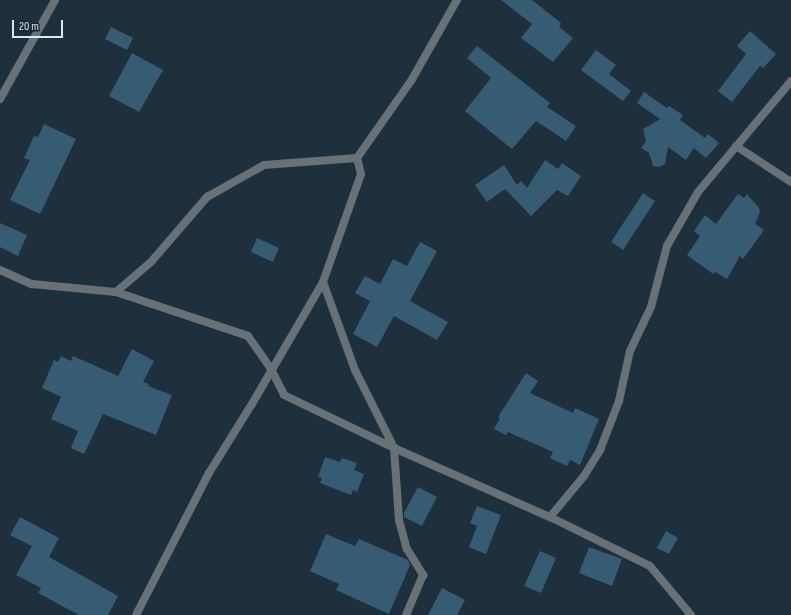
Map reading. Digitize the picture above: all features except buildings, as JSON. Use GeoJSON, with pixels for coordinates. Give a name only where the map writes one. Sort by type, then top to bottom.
{"type":"FeatureCollection","features":[{"type":"Feature","properties":{"kind":"street"},"geometry":{"type":"LineString","coordinates":[[0,99],[55,0]]}},
{"type":"Feature","properties":{"kind":"street"},"geometry":{"type":"LineString","coordinates":[[136,615],[209,473],[252,404],[323,282],[361,174],[357,158],[411,81],[456,0]]}},
{"type":"Feature","properties":{"kind":"street"},"geometry":{"type":"LineString","coordinates":[[550,518],[584,476],[600,450],[619,401],[630,351],[651,307],[666,246],[698,192],[791,81]]}},
{"type":"Feature","properties":{"kind":"street"},"geometry":{"type":"LineString","coordinates":[[736,146],[791,182]]}},
{"type":"Feature","properties":{"kind":"street"},"geometry":{"type":"LineString","coordinates":[[116,292],[151,262],[207,196],[264,165],[357,158]]}},
{"type":"Feature","properties":{"kind":"street"},"geometry":{"type":"LineString","coordinates":[[0,270],[32,284],[116,292],[248,336],[271,369],[284,395],[394,448],[550,518],[650,566],[691,615]]}},
{"type":"Feature","properties":{"kind":"street"},"geometry":{"type":"LineString","coordinates":[[323,282],[354,370],[394,448],[399,520],[408,549],[423,575],[406,615]]}}]}
